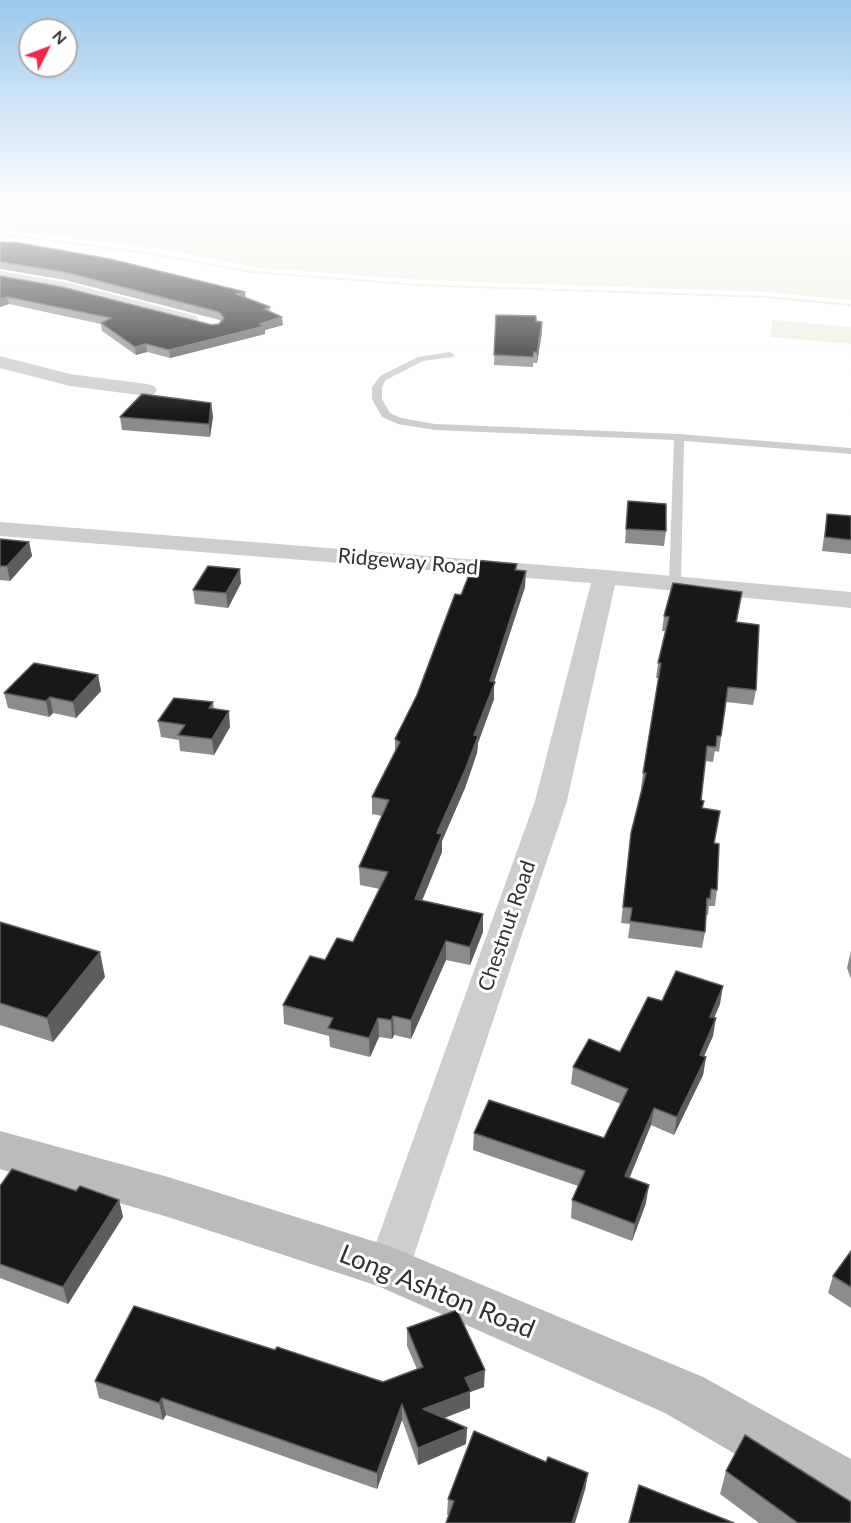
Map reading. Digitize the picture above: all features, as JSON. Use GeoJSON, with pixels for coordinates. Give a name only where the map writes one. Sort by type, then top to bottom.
{"type":"FeatureCollection","features":[{"type":"Feature","properties":{"kind":"street"},"geometry":{"type":"LineString","coordinates":[[0,276],[65,287],[201,323]]}},
{"type":"Feature","properties":{"kind":"street"},"geometry":{"type":"LineString","coordinates":[[0,362],[70,380],[147,390]]}},
{"type":"Feature","properties":{"kind":"street","name":"Ridgeway Road"},"geometry":{"type":"LineString","coordinates":[[0,528],[605,577],[851,600]]}},
{"type":"Feature","properties":{"kind":"street","name":"Chestnut Road"},"geometry":{"type":"LineString","coordinates":[[389,1268],[551,801],[605,577]]}},
{"type":"Feature","properties":{"kind":"street","name":"Long Ashton Road"},"geometry":{"type":"LineString","coordinates":[[0,1150],[168,1197],[389,1268],[684,1395],[851,1490]]}},
{"type":"Feature","properties":{"kind":"lane"},"geometry":{"type":"LineString","coordinates":[[450,355],[434,355],[421,359],[383,378],[377,387],[377,399],[386,415],[398,421],[435,427],[679,437],[851,451]]}},
{"type":"Feature","properties":{"kind":"lane"},"geometry":{"type":"LineString","coordinates":[[675,583],[679,437]]}},
{"type":"Feature","properties":{"kind":"path"},"geometry":{"type":"LineString","coordinates":[[278,274],[419,285],[765,297],[851,305]]}},
{"type":"Feature","properties":{"kind":"green space"},"geometry":{"type":"Polygon","coordinates":[[[343,274],[851,274],[851,300],[767,292],[424,280],[343,274]]]}},
{"type":"Feature","properties":{"kind":"green space"},"geometry":{"type":"Polygon","coordinates":[[[773,320],[851,327],[851,344],[770,337],[773,320]]]}},
{"type":"Feature","properties":{"kind":"building"},"geometry":{"type":"Polygon","coordinates":[[[72,274],[172,274],[245,292],[236,294],[270,307],[264,309],[282,317],[260,324],[265,326],[169,350],[146,344],[135,347],[101,323],[111,318],[7,297],[0,299],[0,276],[62,287],[212,325],[219,324],[224,318],[219,312],[72,274]]]}},
{"type":"Feature","properties":{"kind":"building"},"geometry":{"type":"Polygon","coordinates":[[[496,315],[536,316],[536,321],[542,322],[537,353],[534,352],[533,357],[494,355],[496,315]]]}},
{"type":"Feature","properties":{"kind":"building"},"geometry":{"type":"Polygon","coordinates":[[[142,394],[211,403],[209,424],[120,417],[142,394]]]}},
{"type":"Feature","properties":{"kind":"building"},"geometry":{"type":"Polygon","coordinates":[[[628,501],[666,504],[666,531],[626,529],[628,501]]]}},
{"type":"Feature","properties":{"kind":"building"},"geometry":{"type":"Polygon","coordinates":[[[827,514],[851,516],[851,540],[825,537],[827,514]]]}},
{"type":"Feature","properties":{"kind":"building"},"geometry":{"type":"Polygon","coordinates":[[[0,539],[29,542],[7,566],[0,566],[0,539]]]}},
{"type":"Feature","properties":{"kind":"building"},"geometry":{"type":"Polygon","coordinates":[[[475,560],[517,564],[515,570],[526,571],[490,681],[495,682],[474,735],[478,736],[437,833],[442,834],[415,899],[483,914],[470,947],[446,941],[411,1020],[393,1016],[391,1020],[378,1018],[369,1038],[328,1028],[333,1018],[283,1005],[310,956],[325,960],[337,938],[353,942],[388,872],[359,867],[389,800],[372,797],[400,742],[395,739],[417,695],[455,594],[461,595],[475,560]]]}},
{"type":"Feature","properties":{"kind":"building"},"geometry":{"type":"Polygon","coordinates":[[[208,566],[240,569],[226,593],[193,590],[208,566]]]}},
{"type":"Feature","properties":{"kind":"building"},"geometry":{"type":"Polygon","coordinates":[[[673,583],[742,592],[736,622],[759,625],[756,690],[728,687],[721,736],[717,736],[716,747],[707,746],[702,808],[720,811],[714,843],[719,844],[717,890],[711,889],[710,899],[707,898],[705,932],[630,921],[632,908],[623,907],[631,833],[646,773],[643,773],[661,663],[658,663],[669,617],[664,616],[673,583]]]}},
{"type":"Feature","properties":{"kind":"building"},"geometry":{"type":"Polygon","coordinates":[[[34,663],[98,675],[73,702],[50,697],[46,701],[4,693],[34,663]]]}},
{"type":"Feature","properties":{"kind":"building"},"geometry":{"type":"Polygon","coordinates":[[[174,698],[213,702],[209,708],[229,711],[212,739],[178,735],[185,725],[158,721],[174,698]]]}},
{"type":"Feature","properties":{"kind":"building"},"geometry":{"type":"Polygon","coordinates":[[[0,922],[100,952],[47,1018],[0,1003],[0,922]]]}},
{"type":"Feature","properties":{"kind":"building"},"geometry":{"type":"Polygon","coordinates":[[[676,971],[723,986],[710,1017],[716,1018],[700,1055],[706,1057],[677,1117],[654,1108],[625,1176],[649,1185],[635,1224],[572,1200],[585,1171],[474,1133],[489,1100],[604,1138],[628,1089],[573,1067],[589,1039],[620,1052],[648,997],[662,1001],[676,971]]]}},
{"type":"Feature","properties":{"kind":"building"},"geometry":{"type":"Polygon","coordinates":[[[12,1169],[76,1191],[80,1186],[119,1200],[63,1287],[0,1264],[0,1186],[12,1169]]]}},
{"type":"Feature","properties":{"kind":"building"},"geometry":{"type":"Polygon","coordinates":[[[851,1251],[851,1287],[833,1276],[851,1251]]]}},
{"type":"Feature","properties":{"kind":"building"},"geometry":{"type":"Polygon","coordinates":[[[134,1306],[275,1350],[277,1347],[383,1382],[423,1367],[407,1328],[457,1310],[485,1370],[465,1378],[471,1391],[423,1409],[467,1428],[418,1448],[402,1404],[377,1473],[162,1398],[159,1403],[95,1381],[134,1306]]]}},
{"type":"Feature","properties":{"kind":"building"},"geometry":{"type":"Polygon","coordinates":[[[474,1431],[546,1462],[548,1457],[588,1473],[572,1523],[446,1523],[454,1501],[448,1499],[474,1431]]]}},
{"type":"Feature","properties":{"kind":"building"},"geometry":{"type":"Polygon","coordinates":[[[745,1435],[851,1502],[851,1523],[798,1523],[726,1471],[745,1435]]]}},
{"type":"Feature","properties":{"kind":"building"},"geometry":{"type":"Polygon","coordinates":[[[639,1485],[734,1523],[629,1523],[639,1485]]]}}]}
